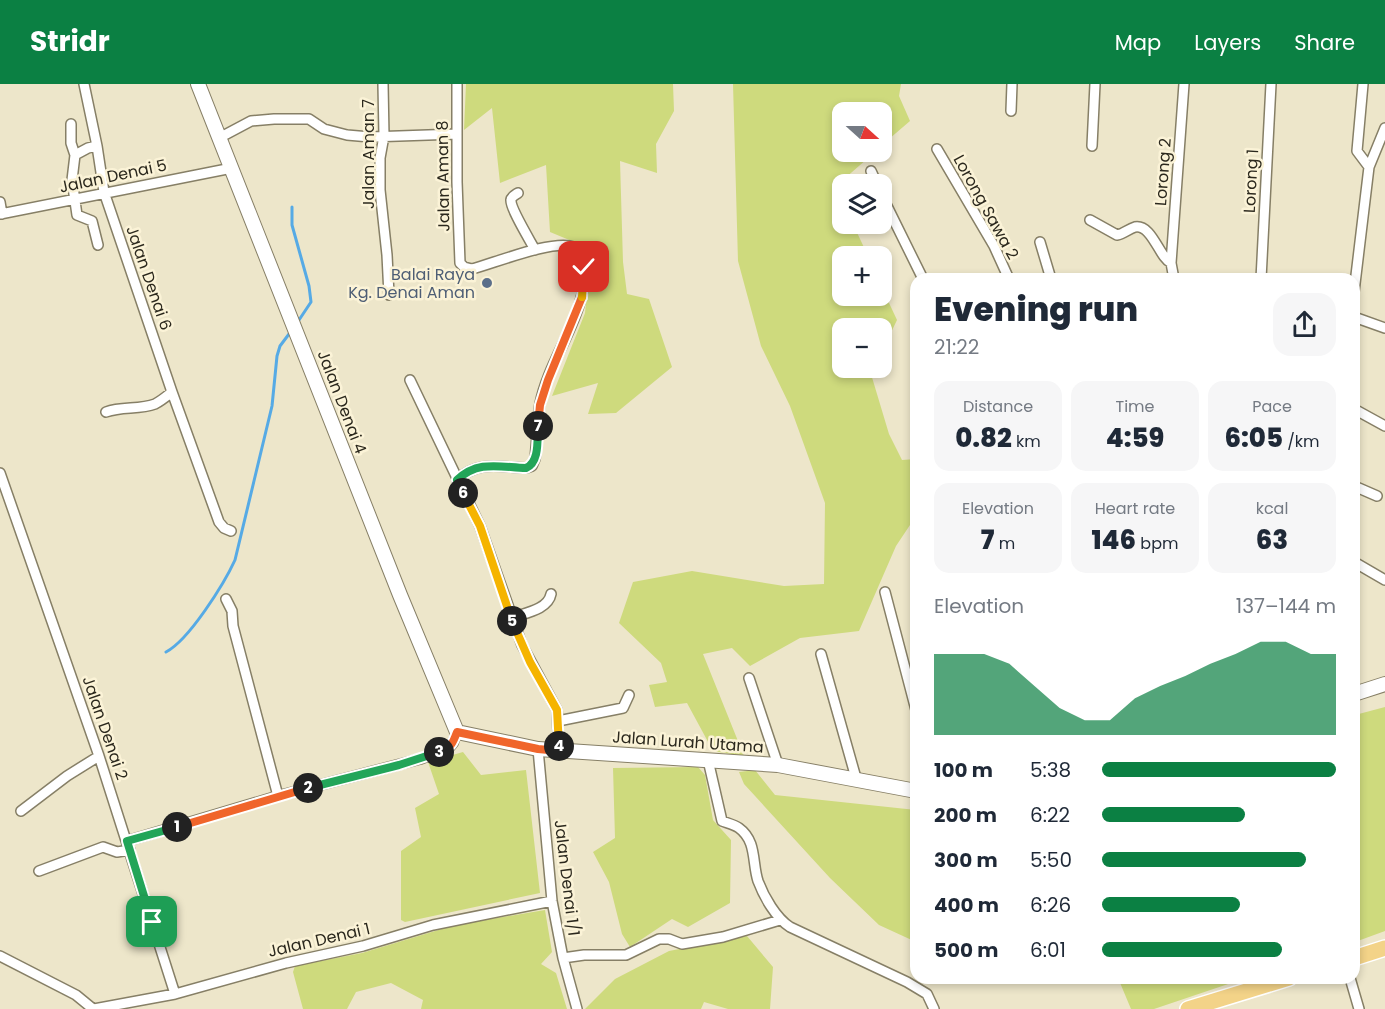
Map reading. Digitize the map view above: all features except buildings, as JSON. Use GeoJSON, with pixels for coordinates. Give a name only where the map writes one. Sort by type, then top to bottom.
{"type":"FeatureCollection","features":[{"type":"Feature","properties":{"kind":"main road"},"geometry":{"type":"LineString","coordinates":[[1360,956],[1385,948]]}},
{"type":"Feature","properties":{"kind":"main road"},"geometry":{"type":"LineString","coordinates":[[1188,1009],[1269,984]]}},
{"type":"Feature","properties":{"kind":"street","name":"Jalan Denai 6"},"geometry":{"type":"LineString","coordinates":[[84,84],[104,192],[219,522],[231,531]]}},
{"type":"Feature","properties":{"kind":"street","name":"Jalan Denai 4"},"geometry":{"type":"LineString","coordinates":[[198,84],[400,595],[457,732]]}},
{"type":"Feature","properties":{"kind":"street","name":"Jalan Aman 7"},"geometry":{"type":"LineString","coordinates":[[383,84],[384,136],[380,158],[380,190],[389,295]]}},
{"type":"Feature","properties":{"kind":"street","name":"Jalan Aman 8"},"geometry":{"type":"LineString","coordinates":[[457,84],[456,182],[460,224],[460,263],[472,269],[535,250]]}},
{"type":"Feature","properties":{"kind":"street"},"geometry":{"type":"LineString","coordinates":[[1011,111],[1012,84]]}},
{"type":"Feature","properties":{"kind":"street"},"geometry":{"type":"LineString","coordinates":[[1092,146],[1095,84]]}},
{"type":"Feature","properties":{"kind":"street","name":"Lorong 2"},"geometry":{"type":"LineString","coordinates":[[1173,273],[1171,263],[1184,84]]}},
{"type":"Feature","properties":{"kind":"street","name":"Lorong 1"},"geometry":{"type":"LineString","coordinates":[[1261,273],[1271,84]]}},
{"type":"Feature","properties":{"kind":"street"},"geometry":{"type":"LineString","coordinates":[[1363,84],[1357,151],[1369,167]]}},
{"type":"Feature","properties":{"kind":"street"},"geometry":{"type":"LineString","coordinates":[[219,138],[251,121],[274,119],[309,119],[324,129],[347,135],[457,134]]}},
{"type":"Feature","properties":{"kind":"street"},"geometry":{"type":"LineString","coordinates":[[71,124],[71,143],[75,155],[72,180],[73,199],[77,214],[92,221],[95,226],[98,245]]}},
{"type":"Feature","properties":{"kind":"street"},"geometry":{"type":"LineString","coordinates":[[1356,273],[1369,167],[1385,129]]}},
{"type":"Feature","properties":{"kind":"street"},"geometry":{"type":"LineString","coordinates":[[75,155],[97,146]]}},
{"type":"Feature","properties":{"kind":"street","name":"Lorong Sawa 2"},"geometry":{"type":"LineString","coordinates":[[937,149],[994,246],[1006,273]]}},
{"type":"Feature","properties":{"kind":"street","name":"Jalan Denai 5"},"geometry":{"type":"LineString","coordinates":[[1,214],[232,168]]}},
{"type":"Feature","properties":{"kind":"street"},"geometry":{"type":"LineString","coordinates":[[457,480],[466,471],[481,465],[526,468],[532,466],[536,459],[540,405],[580,303],[584,275],[583,258],[576,248],[562,245],[535,250],[511,203],[518,193]]}},
{"type":"Feature","properties":{"kind":"street"},"geometry":{"type":"LineString","coordinates":[[0,202],[1,214]]}},
{"type":"Feature","properties":{"kind":"street"},"geometry":{"type":"LineString","coordinates":[[892,216],[920,273]]}},
{"type":"Feature","properties":{"kind":"street","name":"Lorong 2"},"geometry":{"type":"LineString","coordinates":[[1090,220],[1117,235],[1139,227],[1155,242],[1166,261],[1171,263]]}},
{"type":"Feature","properties":{"kind":"street"},"geometry":{"type":"LineString","coordinates":[[1040,243],[1049,273]]}},
{"type":"Feature","properties":{"kind":"street"},"geometry":{"type":"LineString","coordinates":[[1360,319],[1385,328]]}},
{"type":"Feature","properties":{"kind":"street"},"geometry":{"type":"LineString","coordinates":[[410,380],[480,526],[511,618],[530,662],[557,710],[559,751]]}},
{"type":"Feature","properties":{"kind":"street"},"geometry":{"type":"LineString","coordinates":[[106,412],[118,408],[156,404],[172,392]]}},
{"type":"Feature","properties":{"kind":"street"},"geometry":{"type":"LineString","coordinates":[[1360,412],[1385,426]]}},
{"type":"Feature","properties":{"kind":"street","name":"Jalan Denai 2"},"geometry":{"type":"LineString","coordinates":[[0,474],[99,756],[175,994]]}},
{"type":"Feature","properties":{"kind":"street"},"geometry":{"type":"LineString","coordinates":[[1360,489],[1377,496]]}},
{"type":"Feature","properties":{"kind":"street"},"geometry":{"type":"LineString","coordinates":[[1360,565],[1385,580]]}},
{"type":"Feature","properties":{"kind":"street"},"geometry":{"type":"LineString","coordinates":[[885,591],[910,687]]}},
{"type":"Feature","properties":{"kind":"street"},"geometry":{"type":"LineString","coordinates":[[511,618],[542,606],[550,600],[551,594]]}},
{"type":"Feature","properties":{"kind":"street"},"geometry":{"type":"LineString","coordinates":[[226,599],[232,611],[233,626],[278,796]]}},
{"type":"Feature","properties":{"kind":"street"},"geometry":{"type":"LineString","coordinates":[[822,654],[856,778]]}},
{"type":"Feature","properties":{"kind":"street"},"geometry":{"type":"LineString","coordinates":[[749,678],[778,765]]}},
{"type":"Feature","properties":{"kind":"street"},"geometry":{"type":"LineString","coordinates":[[1360,692],[1385,684]]}},
{"type":"Feature","properties":{"kind":"street"},"geometry":{"type":"LineString","coordinates":[[558,721],[623,708],[629,695]]}},
{"type":"Feature","properties":{"kind":"street"},"geometry":{"type":"LineString","coordinates":[[39,871],[103,848],[117,852],[128,846],[278,796],[420,759],[448,748],[453,743],[457,732]]}},
{"type":"Feature","properties":{"kind":"street","name":"Jalan Lurah Utama"},"geometry":{"type":"LineString","coordinates":[[457,732],[538,749],[778,765],[910,790]]}},
{"type":"Feature","properties":{"kind":"street","name":"Jalan Denai 1/1"},"geometry":{"type":"LineString","coordinates":[[538,749],[552,901],[563,958],[577,1009]]}},
{"type":"Feature","properties":{"kind":"street"},"geometry":{"type":"LineString","coordinates":[[21,811],[67,776],[99,756]]}},
{"type":"Feature","properties":{"kind":"street"},"geometry":{"type":"LineString","coordinates":[[708,760],[722,821],[739,828],[749,840],[754,852],[758,880],[780,920],[790,927],[910,984]]}},
{"type":"Feature","properties":{"kind":"street","name":"Jalan Denai 1"},"geometry":{"type":"LineString","coordinates":[[94,1009],[175,994],[286,963],[363,946],[433,925],[552,901]]}},
{"type":"Feature","properties":{"kind":"street"},"geometry":{"type":"LineString","coordinates":[[563,958],[584,955],[626,955],[659,939],[669,939],[682,944],[723,937],[780,920]]}},
{"type":"Feature","properties":{"kind":"street"},"geometry":{"type":"LineString","coordinates":[[0,956],[76,995],[94,1009]]}},
{"type":"Feature","properties":{"kind":"street"},"geometry":{"type":"LineString","coordinates":[[910,984],[927,994],[934,1009]]}},
{"type":"Feature","properties":{"kind":"street"},"geometry":{"type":"LineString","coordinates":[[1352,984],[1359,1009]]}},
{"type":"Feature","properties":{"kind":"green space"},"geometry":{"type":"Polygon","coordinates":[[[466,84],[673,84],[674,111],[656,144],[657,173],[620,161],[623,262],[627,294],[649,299],[672,367],[616,413],[588,414],[598,383],[552,396],[585,313],[591,249],[550,232],[546,165],[500,183],[492,108],[464,130],[466,84]]]}},
{"type":"Feature","properties":{"kind":"green space"},"geometry":{"type":"Polygon","coordinates":[[[733,84],[901,84],[899,96],[910,121],[892,136],[892,102],[832,102],[832,162],[864,162],[850,174],[832,174],[832,234],[858,234],[863,246],[832,246],[832,306],[890,306],[897,320],[892,330],[892,318],[832,318],[832,378],[872,378],[889,434],[902,460],[910,459],[910,525],[896,546],[859,631],[800,638],[750,666],[732,648],[703,654],[744,756],[713,751],[687,703],[655,707],[649,685],[667,682],[661,663],[619,623],[633,582],[692,571],[784,586],[824,584],[825,503],[790,406],[761,346],[738,261],[733,84]]]}},
{"type":"Feature","properties":{"kind":"green space"},"geometry":{"type":"Polygon","coordinates":[[[1385,707],[1385,931],[1360,940],[1360,714],[1385,707]]]}},
{"type":"Feature","properties":{"kind":"green space"},"geometry":{"type":"Polygon","coordinates":[[[463,752],[481,775],[526,770],[540,893],[405,922],[401,920],[401,851],[421,837],[415,808],[439,794],[428,762],[463,752]]]}},
{"type":"Feature","properties":{"kind":"green space"},"geometry":{"type":"Polygon","coordinates":[[[698,767],[705,775],[713,820],[731,840],[730,903],[688,927],[672,919],[630,947],[622,934],[609,882],[593,852],[615,838],[613,768],[698,767]]]}},
{"type":"Feature","properties":{"kind":"green space"},"geometry":{"type":"Polygon","coordinates":[[[755,770],[775,795],[910,809],[910,939],[879,925],[830,878],[744,784],[739,772],[755,770]]]}},
{"type":"Feature","properties":{"kind":"green space"},"geometry":{"type":"Polygon","coordinates":[[[545,910],[552,952],[541,964],[556,973],[567,1009],[421,1009],[423,1000],[391,983],[356,992],[347,1009],[303,1009],[293,972],[295,966],[362,953],[455,925],[545,910]]]}},
{"type":"Feature","properties":{"kind":"green space"},"geometry":{"type":"Polygon","coordinates":[[[747,936],[773,967],[770,1009],[728,1009],[704,1002],[701,1009],[585,1009],[615,979],[669,951],[747,936]]]}},
{"type":"Feature","properties":{"kind":"green space"},"geometry":{"type":"Polygon","coordinates":[[[1121,984],[1228,984],[1154,1009],[1131,1009],[1121,984]]]}},
{"type":"Feature","properties":{"kind":"waterway"},"geometry":{"type":"LineString","coordinates":[[292,207],[292,225],[309,286],[311,302],[297,323]]}},
{"type":"Feature","properties":{"kind":"waterway"},"geometry":{"type":"LineString","coordinates":[[166,652],[175,646],[195,624],[223,583],[235,560],[272,406],[277,356],[280,346],[292,330]]}},
{"type":"Feature","properties":{"kind":"place","name":"Balai Raya Kg. Denai Aman"},"geometry":{"type":"Point","coordinates":[487,283]}},
{"type":"Feature","properties":{"kind":"route"},"geometry":{"type":"LineString","coordinates":[[152,922],[127,841],[278,796],[420,759],[448,748],[453,743],[457,732],[538,749],[559,751],[557,710],[522,645],[480,526],[457,480],[466,471],[481,465],[526,468],[532,466],[536,459],[540,405],[580,303],[584,267]]}}]}
